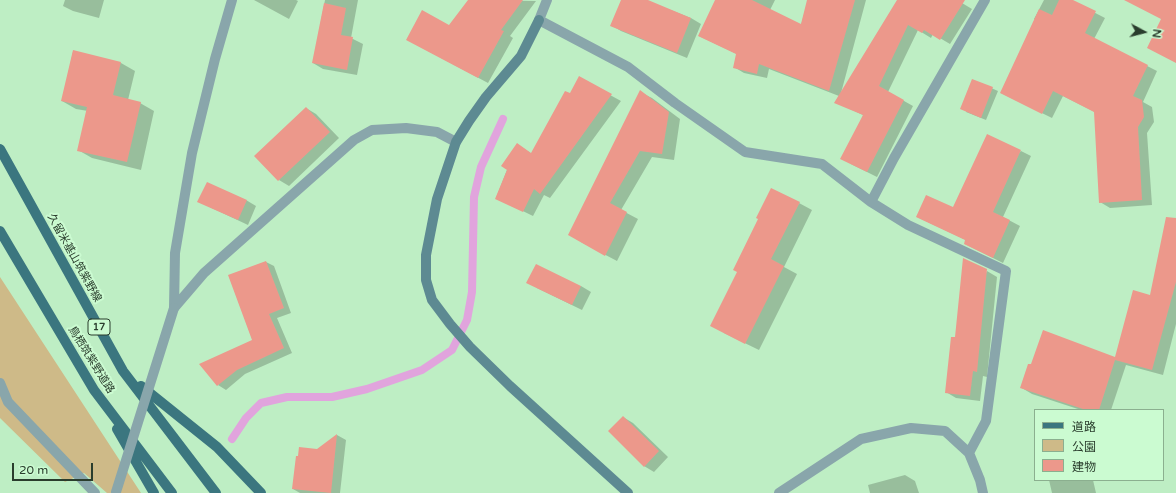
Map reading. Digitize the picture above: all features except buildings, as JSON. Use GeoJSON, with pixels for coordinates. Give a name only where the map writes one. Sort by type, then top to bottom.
{"type":"FeatureCollection","features":[{"type":"Feature","properties":{"kind":"main road","name":"久留米基山筑紫野線"},"geometry":{"type":"LineString","coordinates":[[0,149],[123,371],[216,493]]}},
{"type":"Feature","properties":{"kind":"main road","name":"鳥栖筑紫野道路"},"geometry":{"type":"LineString","coordinates":[[0,231],[94,390],[172,493]]}},
{"type":"Feature","properties":{"kind":"main road"},"geometry":{"type":"LineString","coordinates":[[123,371],[217,447],[261,493]]}},
{"type":"Feature","properties":{"kind":"main road"},"geometry":{"type":"LineString","coordinates":[[94,390],[154,493]]}},
{"type":"Feature","properties":{"kind":"street"},"geometry":{"type":"LineString","coordinates":[[115,492],[174,308],[175,253],[192,153],[214,59],[232,0]]}},
{"type":"Feature","properties":{"kind":"street"},"geometry":{"type":"LineString","coordinates":[[548,0],[521,56],[486,97],[456,142],[437,199],[426,256],[426,280],[432,300],[470,347],[510,386],[628,493]]}},
{"type":"Feature","properties":{"kind":"street"},"geometry":{"type":"LineString","coordinates":[[871,202],[894,158],[985,0]]}},
{"type":"Feature","properties":{"kind":"street"},"geometry":{"type":"LineString","coordinates":[[539,20],[628,67],[675,103],[745,152],[822,164],[871,202],[908,225],[1006,271],[986,421],[969,453]]}},
{"type":"Feature","properties":{"kind":"street"},"geometry":{"type":"LineString","coordinates":[[174,308],[204,273],[354,140],[372,130],[406,128],[437,132],[456,142]]}},
{"type":"Feature","properties":{"kind":"street"},"geometry":{"type":"LineString","coordinates":[[0,383],[8,402],[95,493]]}},
{"type":"Feature","properties":{"kind":"street"},"geometry":{"type":"LineString","coordinates":[[779,493],[861,439],[911,428],[945,431],[969,453],[980,480],[983,493]]}},
{"type":"Feature","properties":{"kind":"green space"},"geometry":{"type":"Polygon","coordinates":[[[0,277],[141,493],[107,493],[84,473],[65,482],[0,418],[0,277]]]}},
{"type":"Feature","properties":{"kind":"waterway"},"geometry":{"type":"LineString","coordinates":[[232,439],[246,418],[261,403],[287,397],[332,397],[367,389],[422,370],[452,350],[467,320],[472,292],[474,197],[481,167],[503,119]]}}]}
